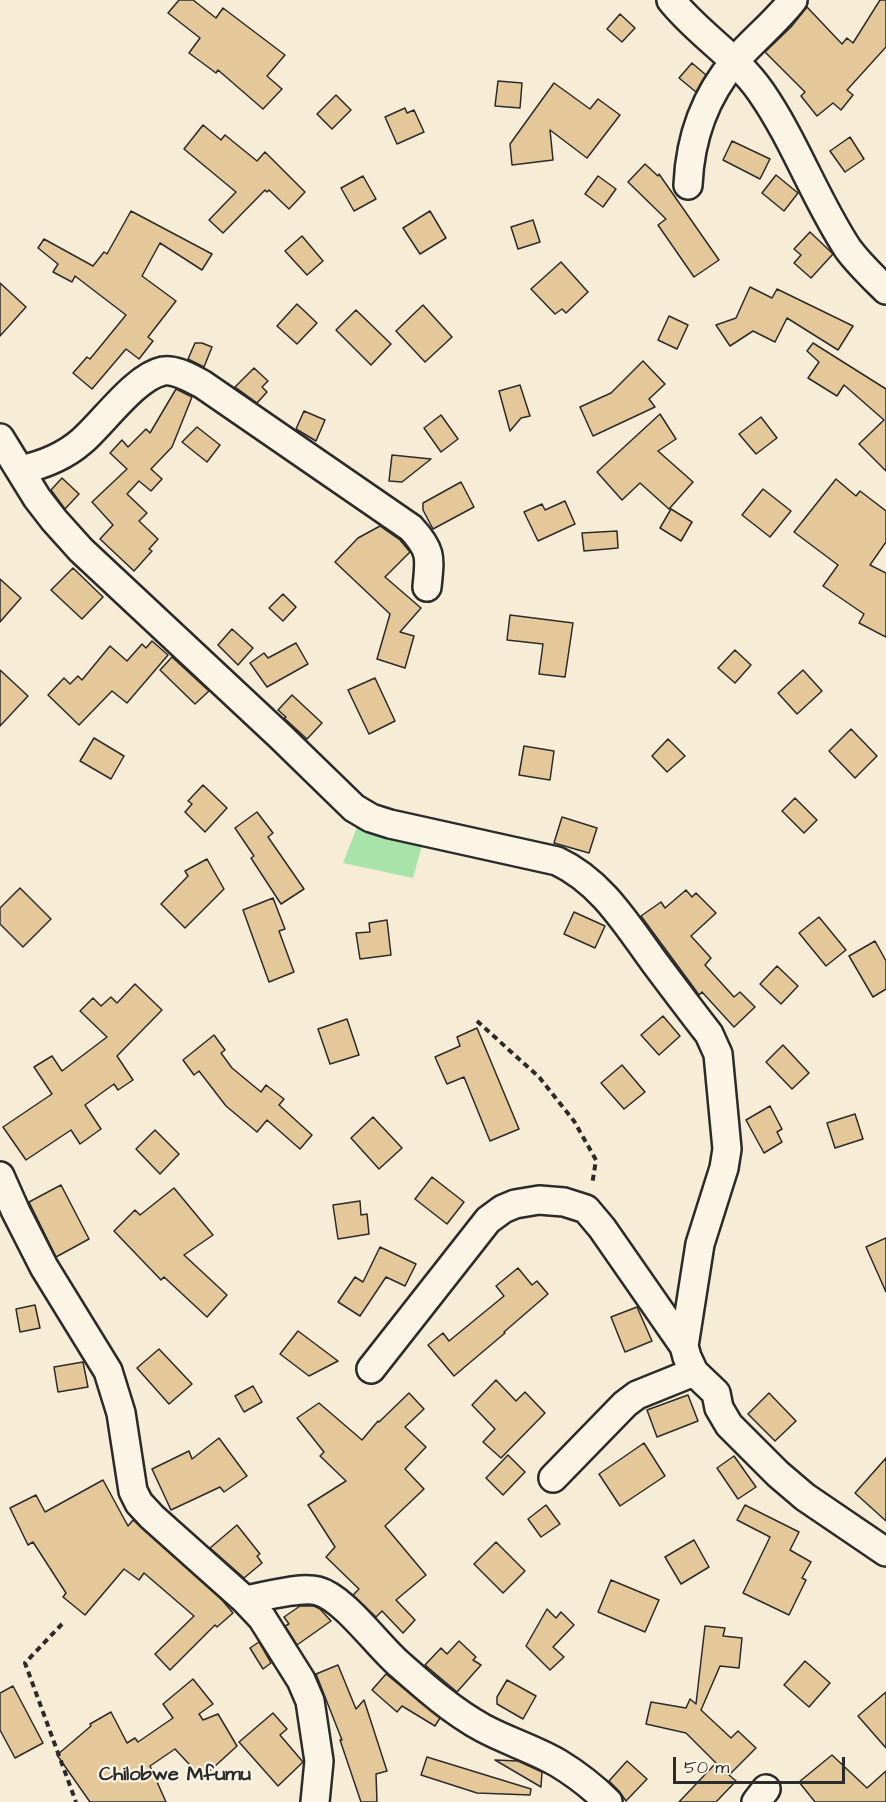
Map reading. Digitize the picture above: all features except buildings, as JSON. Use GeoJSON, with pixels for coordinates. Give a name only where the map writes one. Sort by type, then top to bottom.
{"type":"FeatureCollection","features":[{"type":"Feature","properties":{"kind":"street"},"geometry":{"type":"LineString","coordinates":[[671,0],[702,33],[735,61],[755,84],[780,121],[848,249],[886,290]]}},
{"type":"Feature","properties":{"kind":"street"},"geometry":{"type":"LineString","coordinates":[[688,185],[689,160],[701,117],[716,88],[735,61],[777,20],[793,0]]}},
{"type":"Feature","properties":{"kind":"street"},"geometry":{"type":"LineString","coordinates":[[20,470],[56,458],[81,442],[123,399],[151,375],[165,371],[181,374],[202,384],[411,528],[426,545],[429,561],[427,587]]}},
{"type":"Feature","properties":{"kind":"street"},"geometry":{"type":"LineString","coordinates":[[0,438],[54,520],[81,550],[354,808],[371,818],[390,824],[557,861],[590,881],[620,914],[708,1034],[718,1054],[727,1149],[724,1168],[700,1244],[684,1346]]}},
{"type":"Feature","properties":{"kind":"street"},"geometry":{"type":"LineString","coordinates":[[0,1176],[6,1203],[108,1371],[121,1413],[133,1491],[139,1503],[245,1600],[275,1636],[301,1680],[310,1701],[319,1761],[315,1802]]}},
{"type":"Feature","properties":{"kind":"street"},"geometry":{"type":"LineString","coordinates":[[371,1369],[488,1220],[502,1209],[539,1200],[564,1202],[586,1209],[602,1228],[684,1346],[694,1372],[712,1388],[719,1408],[729,1425],[791,1487],[886,1552]]}},
{"type":"Feature","properties":{"kind":"street"},"geometry":{"type":"LineString","coordinates":[[553,1478],[625,1404],[637,1395],[694,1372]]}},
{"type":"Feature","properties":{"kind":"street"},"geometry":{"type":"LineString","coordinates":[[245,1600],[290,1591],[308,1590],[317,1590],[333,1598],[397,1663],[459,1713],[484,1728],[556,1762],[575,1774],[608,1802]]}},
{"type":"Feature","properties":{"kind":"path"},"geometry":{"type":"LineString","coordinates":[[477,1021],[539,1077],[574,1121],[596,1160],[586,1209]]}},
{"type":"Feature","properties":{"kind":"path"},"geometry":{"type":"LineString","coordinates":[[62,1624],[25,1663],[76,1802]]}},
{"type":"Feature","properties":{"kind":"green space"},"geometry":{"type":"Polygon","coordinates":[[[364,809],[429,821],[413,878],[343,863],[364,809]]]}},
{"type":"Feature","properties":{"kind":"district","name":"Chilobwe Mfumu"},"geometry":{"type":"Point","coordinates":[175,1776]}}]}
